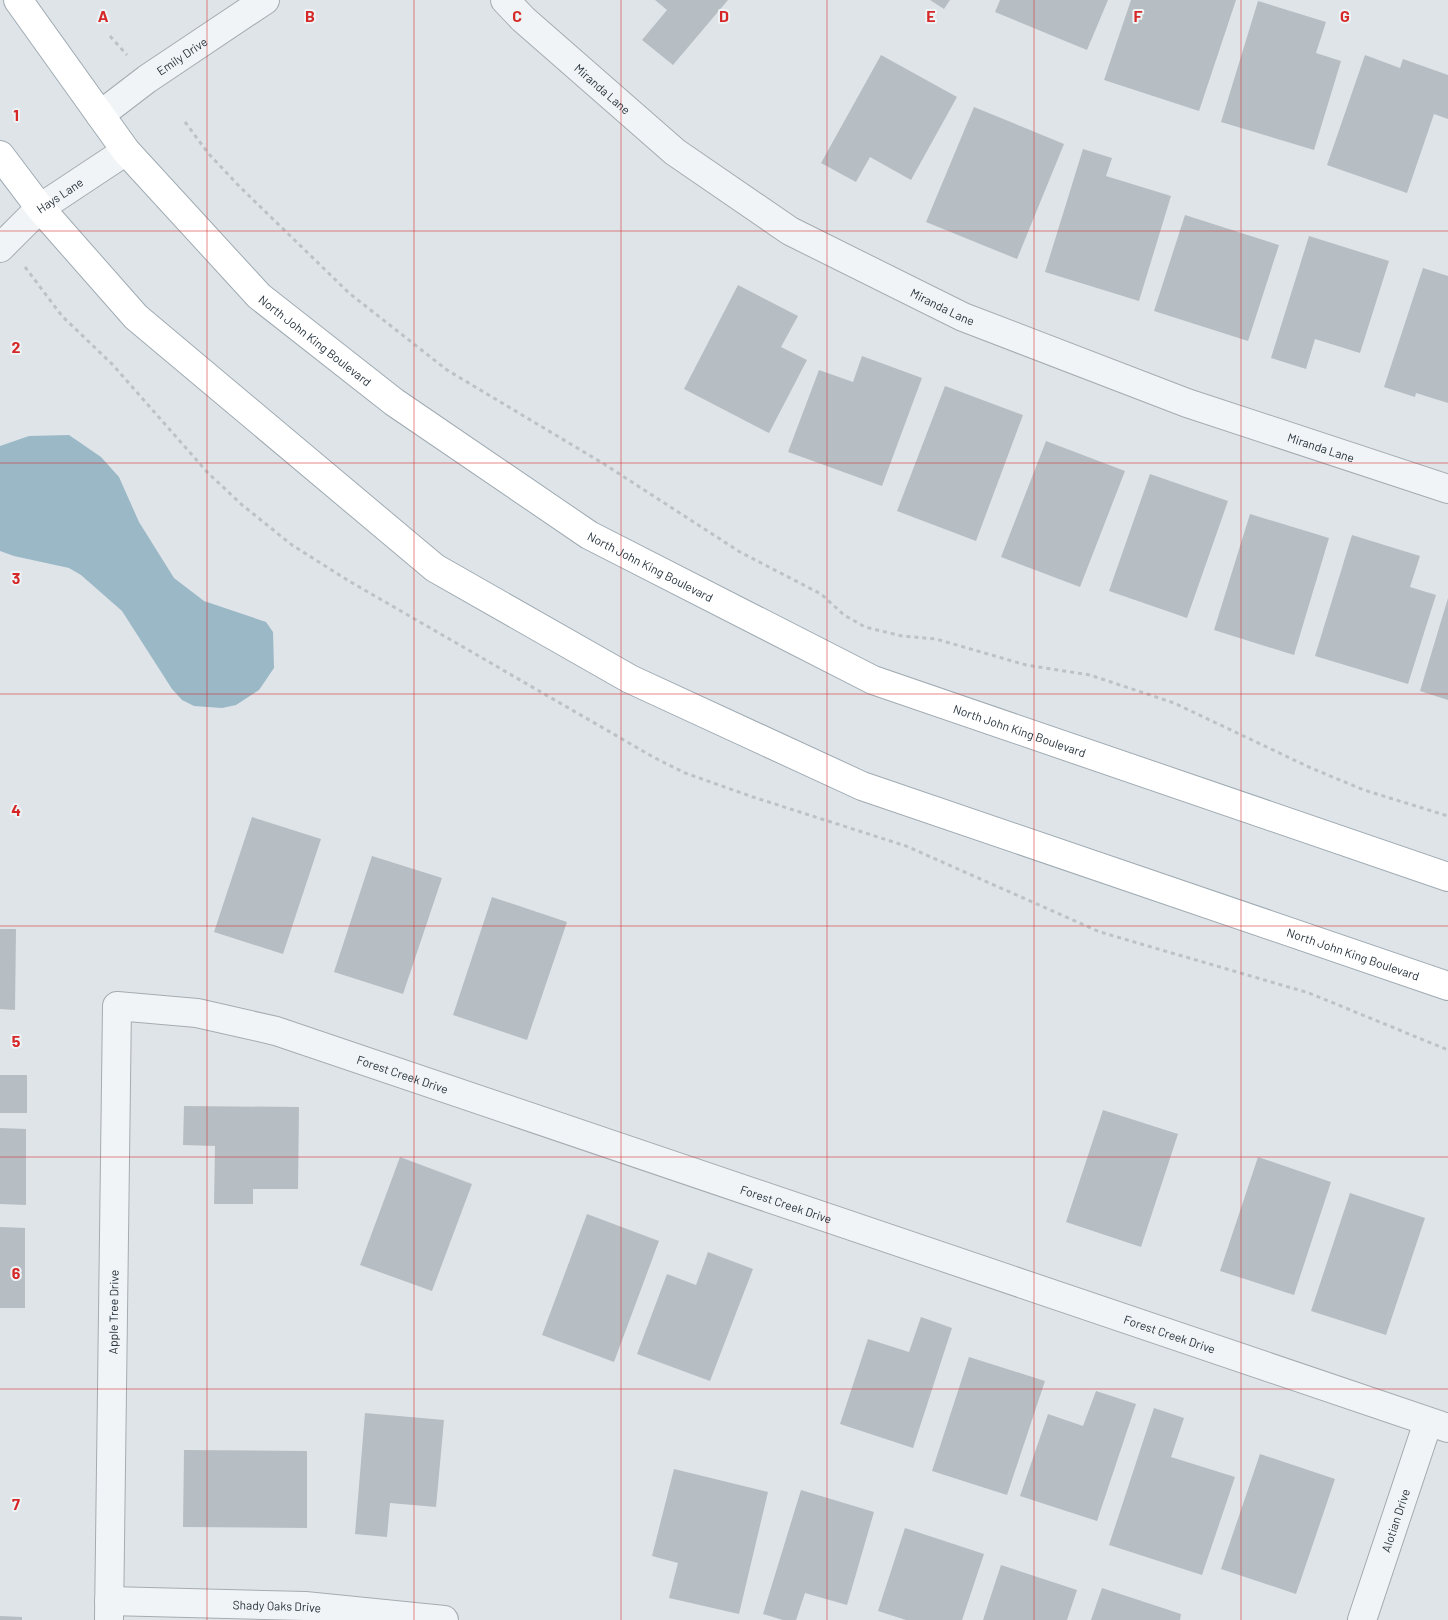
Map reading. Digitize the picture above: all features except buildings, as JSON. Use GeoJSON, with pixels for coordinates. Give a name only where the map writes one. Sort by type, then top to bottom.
{"type":"FeatureCollection","features":[{"type":"Feature","properties":{"kind":"main road","name":"North John King Boulevard"},"geometry":{"type":"LineString","coordinates":[[18,0],[126,151],[259,296],[394,402],[589,535],[873,680],[1448,877]]}},
{"type":"Feature","properties":{"kind":"main road","name":"North John King Boulevard"},"geometry":{"type":"LineString","coordinates":[[0,155],[40,208],[136,317],[435,568],[630,679],[862,786],[1448,986]]}},
{"type":"Feature","properties":{"kind":"street","name":"Emily Drive"},"geometry":{"type":"LineString","coordinates":[[100,115],[147,79],[265,0]]}},
{"type":"Feature","properties":{"kind":"street","name":"Miranda Lane"},"geometry":{"type":"LineString","coordinates":[[505,0],[523,19],[675,152],[790,231],[963,317],[1187,403],[1448,489]]}},
{"type":"Feature","properties":{"kind":"street","name":"Hays Lane"},"geometry":{"type":"LineString","coordinates":[[0,248],[40,208],[126,151]]}},
{"type":"Feature","properties":{"kind":"street","name":"Forest Creek Drive"},"geometry":{"type":"LineString","coordinates":[[117,1006],[197,1013],[276,1032],[1438,1425]]}},
{"type":"Feature","properties":{"kind":"street","name":"Apple Tree Drive"},"geometry":{"type":"LineString","coordinates":[[109,1610],[117,1006]]}},
{"type":"Feature","properties":{"kind":"street","name":"Alotian Drive"},"geometry":{"type":"LineString","coordinates":[[1362,1620],[1438,1425]]}},
{"type":"Feature","properties":{"kind":"street","name":"Shady Oaks Drive"},"geometry":{"type":"LineString","coordinates":[[109,1610],[305,1606],[444,1620]]}},
{"type":"Feature","properties":{"kind":"path"},"geometry":{"type":"LineString","coordinates":[[110,36],[132,61]]}},
{"type":"Feature","properties":{"kind":"path"},"geometry":{"type":"LineString","coordinates":[[185,122],[208,153],[342,287],[448,370],[604,464],[740,552],[822,594],[844,615],[865,627],[902,636],[936,639],[1026,665],[1090,675],[1174,703],[1312,768],[1364,790],[1448,816]]}},
{"type":"Feature","properties":{"kind":"water"},"geometry":{"type":"Polygon","coordinates":[[[69,435],[101,457],[119,477],[139,522],[174,578],[204,601],[266,622],[273,632],[274,668],[259,690],[236,705],[222,708],[194,706],[182,700],[172,689],[122,611],[81,575],[69,568],[14,556],[0,551],[0,446],[29,436],[69,435]]]}}]}
